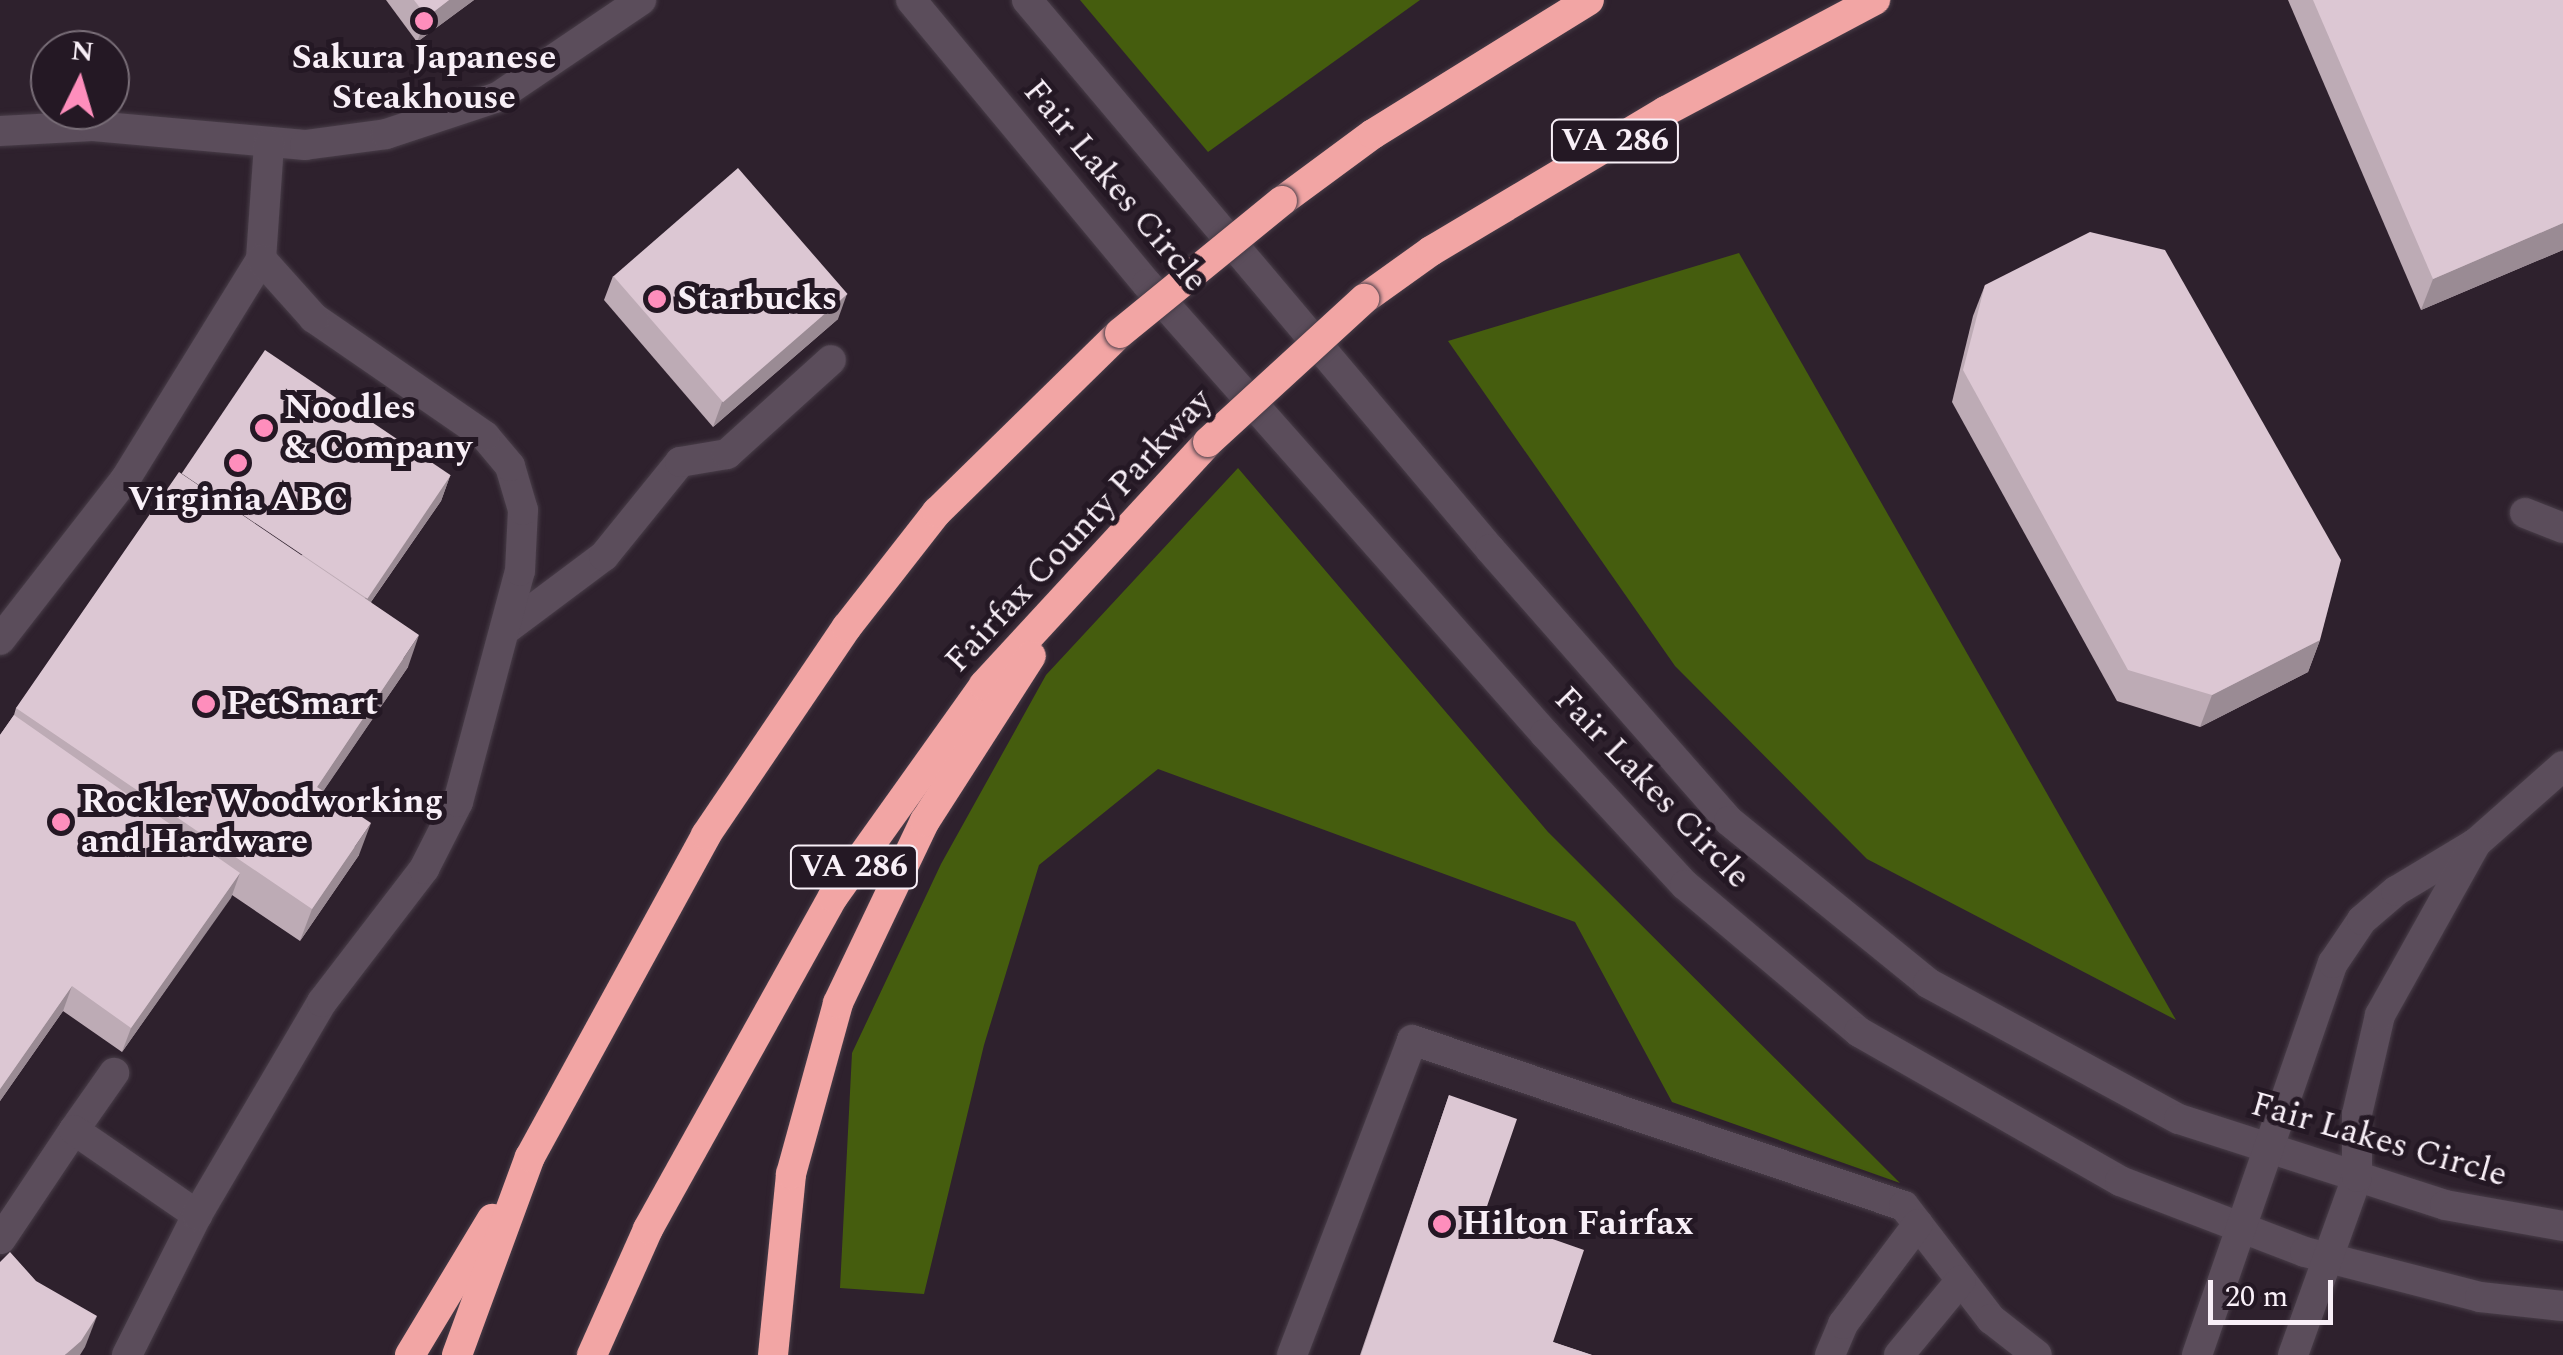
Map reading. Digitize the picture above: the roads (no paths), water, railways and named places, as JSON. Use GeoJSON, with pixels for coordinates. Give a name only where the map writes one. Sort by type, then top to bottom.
{"type":"FeatureCollection","features":[{"type":"Feature","properties":{"kind":"highway"},"geometry":{"type":"LineString","coordinates":[[410,1355],[530,1157],[706,835],[847,627],[937,512],[1120,333],[1282,201],[1373,134],[1589,0]]}},
{"type":"Feature","properties":{"kind":"highway","name":"Fairfax County Parkway"},"geometry":{"type":"LineString","coordinates":[[592,1355],[648,1229],[833,898],[984,685],[1065,602],[1208,442],[1364,299],[1431,250],[1666,111],[1875,0]]}},
{"type":"Feature","properties":{"kind":"highway"},"geometry":{"type":"LineString","coordinates":[[773,1355],[791,1174],[838,1003],[924,821],[1065,602]]}},
{"type":"Feature","properties":{"kind":"highway"},"geometry":{"type":"LineString","coordinates":[[456,1355],[530,1157]]}},
{"type":"Feature","properties":{"kind":"street"},"geometry":{"type":"LineString","coordinates":[[0,131],[93,126],[270,144],[386,134],[498,97],[641,0]]}},
{"type":"Feature","properties":{"kind":"street","name":"Fair Lakes Circle"},"geometry":{"type":"LineString","coordinates":[[911,0],[1251,404],[1684,885],[1859,1032],[2120,1181],[2327,1257],[2480,1298],[2563,1306]]}},
{"type":"Feature","properties":{"kind":"street","name":"Fair Lakes Circle"},"geometry":{"type":"LineString","coordinates":[[1027,0],[1490,550],[1729,820],[1928,984],[2164,1113],[2444,1205],[2563,1226]]}},
{"type":"Feature","properties":{"kind":"street"},"geometry":{"type":"LineString","coordinates":[[0,640],[126,478],[260,259],[270,144]]}},
{"type":"Feature","properties":{"kind":"street"},"geometry":{"type":"LineString","coordinates":[[127,1355],[197,1215],[322,1002],[424,869],[458,802],[520,571],[523,510],[510,466],[485,436],[314,318],[260,259]]}},
{"type":"Feature","properties":{"kind":"street"},"geometry":{"type":"LineString","coordinates":[[505,630],[604,556],[680,462],[727,454],[832,360]]}},
{"type":"Feature","properties":{"kind":"street"},"geometry":{"type":"LineString","coordinates":[[2526,513],[2563,528]]}},
{"type":"Feature","properties":{"kind":"street"},"geometry":{"type":"LineString","coordinates":[[2198,1355],[2239,1226],[2333,964],[2362,920],[2396,891],[2476,843],[2563,766]]}},
{"type":"Feature","properties":{"kind":"street"},"geometry":{"type":"LineString","coordinates":[[2292,1355],[2358,1177],[2357,1114],[2380,1015],[2476,843]]}},
{"type":"Feature","properties":{"kind":"street"},"geometry":{"type":"LineString","coordinates":[[1292,1355],[1412,1040],[1904,1206],[1990,1318],[2037,1355]]}},
{"type":"Feature","properties":{"kind":"street"},"geometry":{"type":"LineString","coordinates":[[0,1239],[114,1073]]}},
{"type":"Feature","properties":{"kind":"street"},"geometry":{"type":"LineString","coordinates":[[74,1130],[197,1215]]}},
{"type":"Feature","properties":{"kind":"street"},"geometry":{"type":"LineString","coordinates":[[1830,1355],[1843,1324],[1918,1224]]}},
{"type":"Feature","properties":{"kind":"street"},"geometry":{"type":"LineString","coordinates":[[1900,1355],[1961,1280]]}},
{"type":"Feature","properties":{"kind":"place","name":"Sakura Japanese Steakhouse"},"geometry":{"type":"Point","coordinates":[424,21]}},
{"type":"Feature","properties":{"kind":"place","name":"Starbucks"},"geometry":{"type":"Point","coordinates":[657,299]}},
{"type":"Feature","properties":{"kind":"place","name":"Noodles & Company"},"geometry":{"type":"Point","coordinates":[264,428]}},
{"type":"Feature","properties":{"kind":"place","name":"Virginia ABC"},"geometry":{"type":"Point","coordinates":[238,463]}},
{"type":"Feature","properties":{"kind":"place","name":"PetSmart"},"geometry":{"type":"Point","coordinates":[206,704]}},
{"type":"Feature","properties":{"kind":"place","name":"Rockler Woodworking and Hardware"},"geometry":{"type":"Point","coordinates":[61,822]}},
{"type":"Feature","properties":{"kind":"place","name":"Hilton Fairfax"},"geometry":{"type":"Point","coordinates":[1442,1224]}}]}
